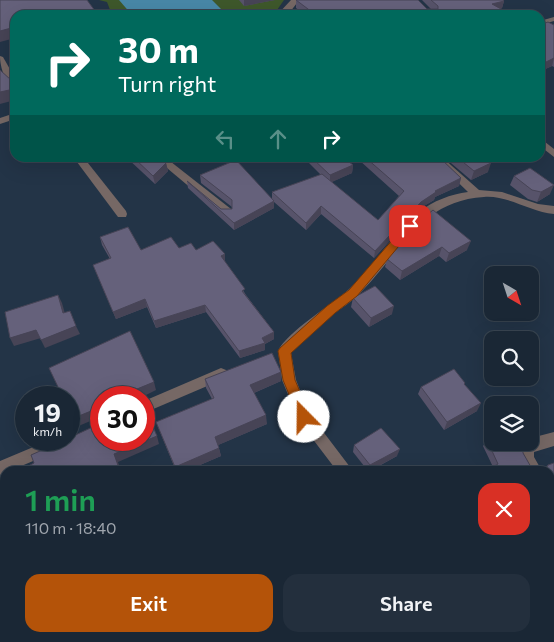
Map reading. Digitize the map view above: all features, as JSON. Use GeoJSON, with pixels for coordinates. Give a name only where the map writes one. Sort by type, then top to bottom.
{"type":"FeatureCollection","features":[{"type":"Feature","properties":{"kind":"street"},"geometry":{"type":"LineString","coordinates":[[0,59],[10,77]]}},
{"type":"Feature","properties":{"kind":"street"},"geometry":{"type":"LineString","coordinates":[[82,162],[122,214]]}},
{"type":"Feature","properties":{"kind":"street"},"geometry":{"type":"LineString","coordinates":[[165,162],[227,212]]}},
{"type":"Feature","properties":{"kind":"street"},"geometry":{"type":"LineString","coordinates":[[442,162],[477,194]]}},
{"type":"Feature","properties":{"kind":"street"},"geometry":{"type":"LineString","coordinates":[[266,357],[284,351],[353,293],[420,215],[443,202],[487,193],[542,210],[554,210]]}},
{"type":"Feature","properties":{"kind":"street"},"geometry":{"type":"LineString","coordinates":[[284,351],[289,380],[304,417],[342,466]]}},
{"type":"Feature","properties":{"kind":"street"},"geometry":{"type":"LineString","coordinates":[[155,402],[231,369]]}},
{"type":"Feature","properties":{"kind":"street"},"geometry":{"type":"LineString","coordinates":[[532,466],[527,458],[527,450],[531,445],[554,439]]}},
{"type":"Feature","properties":{"kind":"street"},"geometry":{"type":"LineString","coordinates":[[5,466],[40,451]]}},
{"type":"Feature","properties":{"kind":"green space"},"geometry":{"type":"Polygon","coordinates":[[[99,0],[284,0],[277,10],[110,10],[107,2],[99,0]]]}},
{"type":"Feature","properties":{"kind":"water"},"geometry":{"type":"Polygon","coordinates":[[[119,0],[212,0],[222,10],[128,10],[119,0]]]}},
{"type":"Feature","properties":{"kind":"building"},"geometry":{"type":"Polygon","coordinates":[[[0,0],[87,0],[94,10],[10,10],[10,28],[0,31],[0,0]]]}},
{"type":"Feature","properties":{"kind":"building"},"geometry":{"type":"Polygon","coordinates":[[[296,0],[418,0],[427,9],[438,9],[438,6],[431,0],[504,1],[492,4],[503,10],[309,10],[296,0]]]}},
{"type":"Feature","properties":{"kind":"building"},"geometry":{"type":"Polygon","coordinates":[[[548,22],[554,25],[554,58],[545,62],[545,23],[548,22]]]}},
{"type":"Feature","properties":{"kind":"building"},"geometry":{"type":"Polygon","coordinates":[[[0,70],[10,79],[10,90],[0,92],[0,70]]]}},
{"type":"Feature","properties":{"kind":"building"},"geometry":{"type":"Polygon","coordinates":[[[138,162],[166,163],[153,176],[138,162]]]}},
{"type":"Feature","properties":{"kind":"building"},"geometry":{"type":"Polygon","coordinates":[[[231,162],[238,162],[274,201],[234,223],[187,181],[221,209],[232,209],[232,200],[200,175],[231,162]]]}},
{"type":"Feature","properties":{"kind":"building"},"geometry":{"type":"Polygon","coordinates":[[[316,162],[349,162],[353,165],[330,175],[316,162]]]}},
{"type":"Feature","properties":{"kind":"building"},"geometry":{"type":"Polygon","coordinates":[[[371,162],[444,162],[461,178],[435,191],[421,202],[375,251],[321,206],[306,223],[272,192],[322,174],[378,220],[404,191],[371,162]]]}},
{"type":"Feature","properties":{"kind":"building"},"geometry":{"type":"Polygon","coordinates":[[[463,162],[491,163],[474,171],[463,162]]]}},
{"type":"Feature","properties":{"kind":"building"},"geometry":{"type":"Polygon","coordinates":[[[530,168],[554,185],[541,192],[532,190],[514,176],[530,168]]]}},
{"type":"Feature","properties":{"kind":"building"},"geometry":{"type":"Polygon","coordinates":[[[433,210],[471,241],[449,253],[442,247],[402,271],[387,259],[415,225],[433,210]]]}},
{"type":"Feature","properties":{"kind":"building"},"geometry":{"type":"Polygon","coordinates":[[[128,227],[141,250],[171,237],[179,248],[191,243],[196,250],[213,241],[225,254],[221,256],[245,289],[242,291],[274,332],[262,338],[265,343],[239,351],[205,305],[154,321],[145,299],[113,312],[93,265],[111,258],[100,237],[128,227]]]}},
{"type":"Feature","properties":{"kind":"building"},"geometry":{"type":"Polygon","coordinates":[[[375,286],[394,306],[371,318],[353,298],[375,286]]]}},
{"type":"Feature","properties":{"kind":"building"},"geometry":{"type":"Polygon","coordinates":[[[58,295],[63,313],[70,311],[76,326],[41,340],[36,330],[10,338],[5,312],[58,295]]]}},
{"type":"Feature","properties":{"kind":"building"},"geometry":{"type":"Polygon","coordinates":[[[130,331],[154,382],[144,386],[90,386],[90,411],[80,416],[80,386],[58,386],[49,368],[130,331]]]}},
{"type":"Feature","properties":{"kind":"building"},"geometry":{"type":"Polygon","coordinates":[[[272,353],[281,372],[250,385],[266,415],[215,437],[219,448],[175,466],[156,422],[214,398],[205,379],[272,353]]]}},
{"type":"Feature","properties":{"kind":"building"},"geometry":{"type":"Polygon","coordinates":[[[454,369],[481,403],[447,422],[421,387],[454,369]]]}},
{"type":"Feature","properties":{"kind":"building"},"geometry":{"type":"Polygon","coordinates":[[[90,428],[90,451],[121,451],[114,454],[118,466],[28,466],[34,463],[31,455],[40,451],[80,451],[80,433],[90,428]]]}},
{"type":"Feature","properties":{"kind":"building"},"geometry":{"type":"Polygon","coordinates":[[[381,428],[400,449],[370,465],[354,445],[381,428]]]}},
{"type":"Feature","properties":{"kind":"building"},"geometry":{"type":"Polygon","coordinates":[[[492,451],[523,451],[530,466],[494,466],[498,464],[492,451]]]}},
{"type":"Feature","properties":{"kind":"route"},"geometry":{"type":"LineString","coordinates":[[304,417],[289,380],[284,351],[353,293],[410,226]]}}]}
